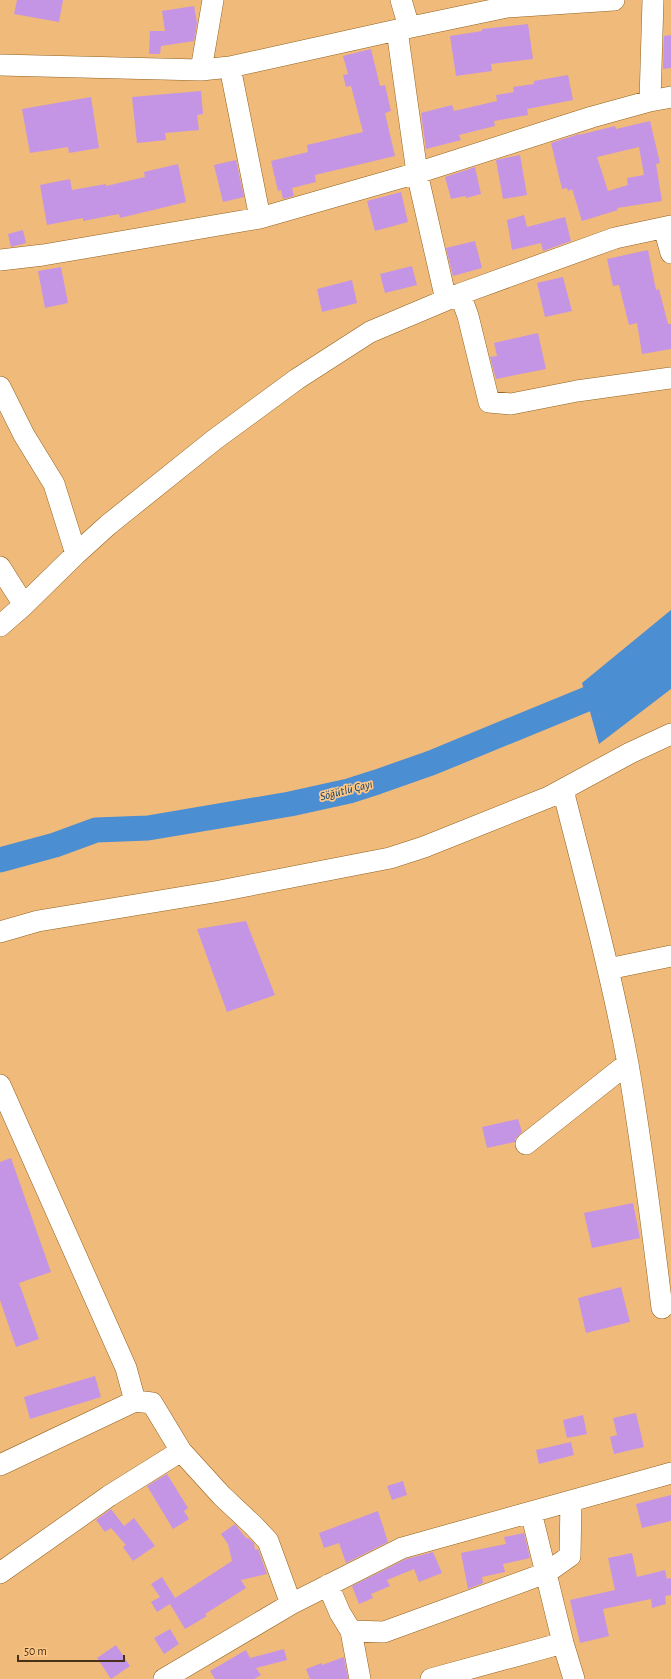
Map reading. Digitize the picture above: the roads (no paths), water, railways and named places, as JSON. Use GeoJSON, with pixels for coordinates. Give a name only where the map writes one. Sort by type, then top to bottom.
{"type":"FeatureCollection","features":[{"type":"Feature","properties":{"kind":"street"},"geometry":{"type":"LineString","coordinates":[[201,70],[213,0]]}},
{"type":"Feature","properties":{"kind":"street"},"geometry":{"type":"LineString","coordinates":[[400,0],[417,173],[453,297],[468,316],[489,402],[511,404],[577,390],[671,378]]}},
{"type":"Feature","properties":{"kind":"street"},"geometry":{"type":"LineString","coordinates":[[0,65],[201,70],[230,67],[506,3],[614,0]]}},
{"type":"Feature","properties":{"kind":"street"},"geometry":{"type":"LineString","coordinates":[[650,101],[653,0]]}},
{"type":"Feature","properties":{"kind":"street"},"geometry":{"type":"LineString","coordinates":[[230,67],[260,218]]}},
{"type":"Feature","properties":{"kind":"street"},"geometry":{"type":"LineString","coordinates":[[0,260],[43,255],[260,218],[417,173],[592,117],[650,101],[671,97]]}},
{"type":"Feature","properties":{"kind":"street"},"geometry":{"type":"LineString","coordinates":[[0,626],[108,525],[214,440],[298,379],[370,332],[453,297],[615,238],[667,227],[671,253]]}},
{"type":"Feature","properties":{"kind":"street"},"geometry":{"type":"LineString","coordinates":[[0,387],[24,435],[54,484],[76,554]]}},
{"type":"Feature","properties":{"kind":"street"},"geometry":{"type":"LineString","coordinates":[[0,566],[24,605]]}},
{"type":"Feature","properties":{"kind":"street"},"geometry":{"type":"LineString","coordinates":[[0,932],[38,921],[220,891],[390,858],[466,831],[549,797],[671,734]]}},
{"type":"Feature","properties":{"kind":"street"},"geometry":{"type":"LineString","coordinates":[[563,790],[608,969],[628,1064],[648,1187],[662,1308]]}},
{"type":"Feature","properties":{"kind":"street"},"geometry":{"type":"LineString","coordinates":[[608,969],[671,956]]}},
{"type":"Feature","properties":{"kind":"street"},"geometry":{"type":"LineString","coordinates":[[526,1144],[628,1064]]}},
{"type":"Feature","properties":{"kind":"street"},"geometry":{"type":"LineString","coordinates":[[0,1085],[126,1368],[135,1401]]}},
{"type":"Feature","properties":{"kind":"street"},"geometry":{"type":"LineString","coordinates":[[0,1465],[135,1401],[152,1403],[181,1451],[222,1496],[268,1541],[291,1604]]}},
{"type":"Feature","properties":{"kind":"street"},"geometry":{"type":"LineString","coordinates":[[0,1572],[109,1496],[181,1451]]}},
{"type":"Feature","properties":{"kind":"street"},"geometry":{"type":"LineString","coordinates":[[164,1679],[291,1604],[402,1548],[671,1473]]}},
{"type":"Feature","properties":{"kind":"street"},"geometry":{"type":"LineString","coordinates":[[351,1631],[384,1632],[546,1573],[570,1556],[571,1501]]}},
{"type":"Feature","properties":{"kind":"street"},"geometry":{"type":"LineString","coordinates":[[531,1512],[563,1643],[574,1679]]}},
{"type":"Feature","properties":{"kind":"street"},"geometry":{"type":"LineString","coordinates":[[328,1585],[340,1613],[351,1631],[360,1679]]}},
{"type":"Feature","properties":{"kind":"street"},"geometry":{"type":"LineString","coordinates":[[431,1679],[563,1643]]}},
{"type":"Feature","properties":{"kind":"water"},"geometry":{"type":"Polygon","coordinates":[[[671,610],[671,689],[599,744],[582,683],[671,610]]]}},
{"type":"Feature","properties":{"kind":"waterway","name":"Söğütlü Çayı"},"geometry":{"type":"LineString","coordinates":[[0,860],[55,845],[96,830],[148,828],[290,804],[349,791],[431,763],[592,697],[642,670],[671,651]]}}]}
